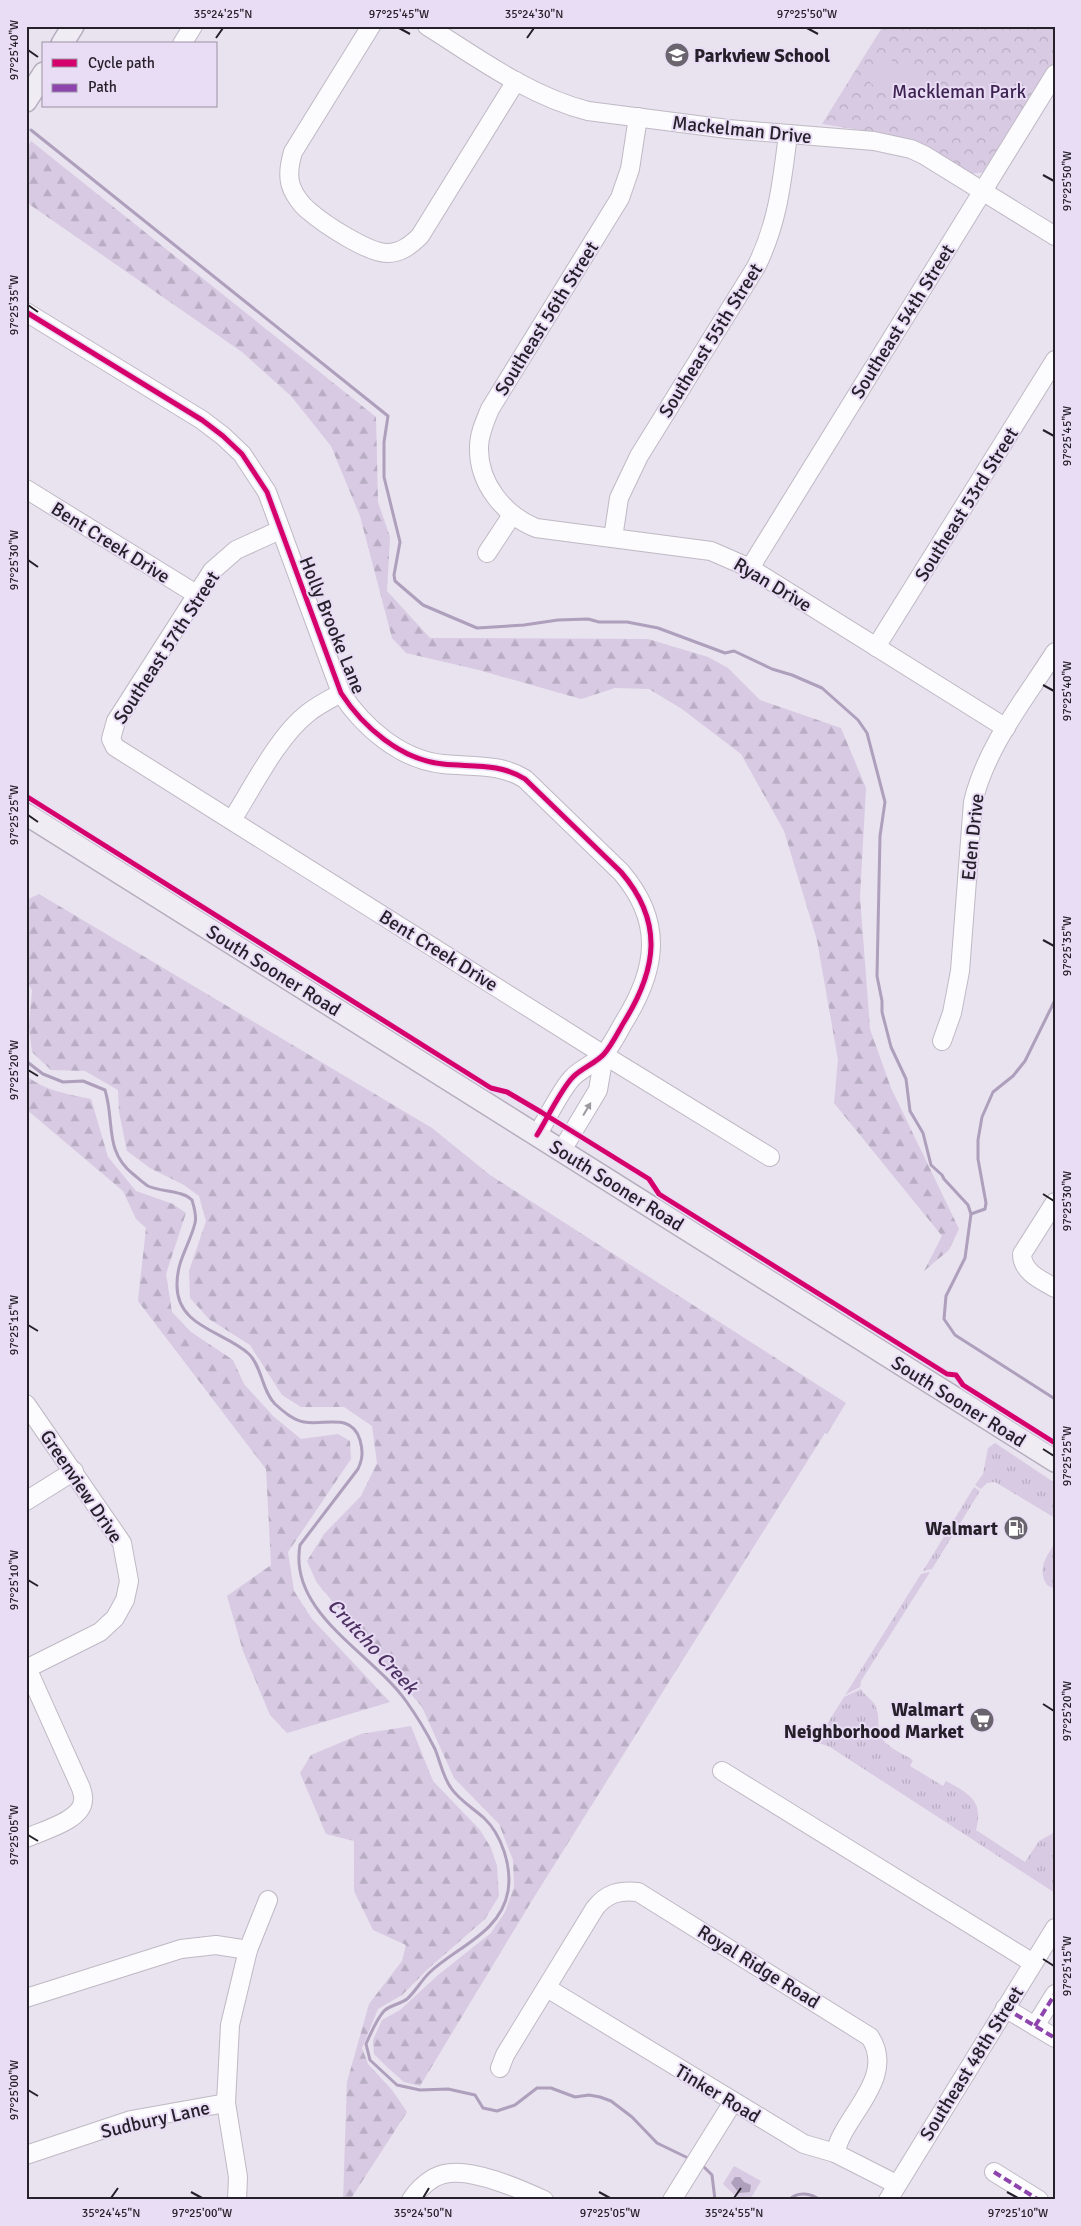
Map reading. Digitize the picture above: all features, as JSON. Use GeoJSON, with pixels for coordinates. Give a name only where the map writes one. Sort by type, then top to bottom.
{"type":"FeatureCollection","features":[{"type":"Feature","properties":{"kind":"main road"},"geometry":{"type":"LineString","coordinates":[[63,42],[73,26]]}},
{"type":"Feature","properties":{"kind":"main road"},"geometry":{"type":"LineString","coordinates":[[26,102],[42,76]]}},
{"type":"Feature","properties":{"kind":"main road","name":"South Sooner Road"},"geometry":{"type":"LineString","coordinates":[[26,814],[1055,1461]]}},
{"type":"Feature","properties":{"kind":"street"},"geometry":{"type":"LineString","coordinates":[[183,42],[193,26]]}},
{"type":"Feature","properties":{"kind":"street"},"geometry":{"type":"LineString","coordinates":[[371,26],[293,152],[289,166],[290,183],[297,198],[308,211],[367,249],[389,253],[410,245],[420,236],[516,82]]}},
{"type":"Feature","properties":{"kind":"street","name":"Mackelman Drive"},"geometry":{"type":"LineString","coordinates":[[427,26],[516,82],[568,106],[588,111],[728,129],[874,141],[910,149],[924,155],[1055,236]]}},
{"type":"Feature","properties":{"kind":"street","name":"Southeast 54th Street"},"geometry":{"type":"LineString","coordinates":[[750,568],[1055,74]]}},
{"type":"Feature","properties":{"kind":"street","name":"Southeast 56th Street"},"geometry":{"type":"LineString","coordinates":[[512,515],[496,499],[483,474],[478,446],[482,427],[490,410],[620,198],[630,169],[638,117]]}},
{"type":"Feature","properties":{"kind":"street","name":"Southeast 55th Street"},"geometry":{"type":"LineString","coordinates":[[613,538],[620,498],[638,456],[765,250],[774,227],[788,134]]}},
{"type":"Feature","properties":{"kind":"street","name":"Holly Brooke Lane"},"geometry":{"type":"LineString","coordinates":[[26,312],[34,315],[202,420],[224,436],[242,454],[267,492],[341,694],[350,708],[366,725],[385,740],[408,754],[440,764],[499,768],[517,774],[525,779],[630,882],[644,905],[649,922],[652,944],[651,960],[642,992],[604,1055],[598,1090],[562,1150]]}},
{"type":"Feature","properties":{"kind":"street","name":"Southeast 53rd Street"},"geometry":{"type":"LineString","coordinates":[[876,647],[1055,360]]}},
{"type":"Feature","properties":{"kind":"street","name":"Bent Creek Drive"},"geometry":{"type":"LineString","coordinates":[[26,489],[196,594]]}},
{"type":"Feature","properties":{"kind":"street"},"geometry":{"type":"LineString","coordinates":[[487,552],[512,515]]}},
{"type":"Feature","properties":{"kind":"street","name":"Ryan Drive"},"geometry":{"type":"LineString","coordinates":[[512,515],[536,528],[711,551],[750,568],[1006,728]]}},
{"type":"Feature","properties":{"kind":"street","name":"Southeast 57th Street"},"geometry":{"type":"LineString","coordinates":[[111,739],[116,721],[212,571],[236,550],[280,530]]}},
{"type":"Feature","properties":{"kind":"street","name":"Eden Drive"},"geometry":{"type":"LineString","coordinates":[[942,1041],[952,1013],[960,971],[973,802],[984,768],[1006,728],[1055,652]]}},
{"type":"Feature","properties":{"kind":"street"},"geometry":{"type":"LineString","coordinates":[[232,820],[286,736],[297,723],[308,712],[341,694]]}},
{"type":"Feature","properties":{"kind":"street","name":"Bent Creek Drive"},"geometry":{"type":"LineString","coordinates":[[111,739],[116,747],[123,752],[604,1055],[770,1157]]}},
{"type":"Feature","properties":{"kind":"street","name":"Holly Brooke Lane"},"geometry":{"type":"LineString","coordinates":[[537,1135],[573,1077],[604,1055]]}},
{"type":"Feature","properties":{"kind":"street"},"geometry":{"type":"LineString","coordinates":[[1055,1202],[1022,1254],[1022,1260],[1026,1268],[1055,1288]]}},
{"type":"Feature","properties":{"kind":"street","name":"Greenview Drive"},"geometry":{"type":"LineString","coordinates":[[26,1404],[74,1470],[122,1543],[129,1581],[125,1600],[115,1618],[100,1632],[27,1668]]}},
{"type":"Feature","properties":{"kind":"street"},"geometry":{"type":"LineString","coordinates":[[26,1501],[74,1470]]}},
{"type":"Feature","properties":{"kind":"street"},"geometry":{"type":"LineString","coordinates":[[26,1838],[69,1820],[78,1812],[84,1801],[81,1788],[27,1668]]}},
{"type":"Feature","properties":{"kind":"street"},"geometry":{"type":"LineString","coordinates":[[722,1771],[1033,1963]]}},
{"type":"Feature","properties":{"kind":"street","name":"Royal Ridge Road"},"geometry":{"type":"LineString","coordinates":[[547,1988],[602,1899],[620,1891],[638,1892],[648,1896],[864,2032],[874,2043],[878,2063],[873,2083],[841,2136],[835,2153]]}},
{"type":"Feature","properties":{"kind":"street"},"geometry":{"type":"LineString","coordinates":[[237,2200],[238,2176],[226,2103],[230,2025],[248,1950],[268,1900]]}},
{"type":"Feature","properties":{"kind":"street","name":"Southeast 48th Street"},"geometry":{"type":"LineString","coordinates":[[888,2200],[896,2184],[1055,1928]]}},
{"type":"Feature","properties":{"kind":"street"},"geometry":{"type":"LineString","coordinates":[[26,1998],[163,1953],[216,1945],[248,1950]]}},
{"type":"Feature","properties":{"kind":"street"},"geometry":{"type":"LineString","coordinates":[[500,2068],[505,2055],[547,1988]]}},
{"type":"Feature","properties":{"kind":"street","name":"Tinker Road"},"geometry":{"type":"LineString","coordinates":[[547,1988],[804,2144],[835,2153],[896,2184]]}},
{"type":"Feature","properties":{"kind":"street"},"geometry":{"type":"LineString","coordinates":[[1035,2026],[1055,1994]]}},
{"type":"Feature","properties":{"kind":"street"},"geometry":{"type":"LineString","coordinates":[[1005,2008],[1055,2038]]}},
{"type":"Feature","properties":{"kind":"street"},"geometry":{"type":"LineString","coordinates":[[672,2200],[733,2102]]}},
{"type":"Feature","properties":{"kind":"street","name":"Sudbury Lane"},"geometry":{"type":"LineString","coordinates":[[26,2155],[130,2120],[226,2103]]}},
{"type":"Feature","properties":{"kind":"street"},"geometry":{"type":"LineString","coordinates":[[994,2172],[1039,2200]]}},
{"type":"Feature","properties":{"kind":"street"},"geometry":{"type":"LineString","coordinates":[[411,2200],[424,2185],[444,2173],[471,2174],[524,2190],[543,2200]]}},
{"type":"Feature","properties":{"kind":"green space","name":"Mackleman Park"},"geometry":{"type":"Polygon","coordinates":[[[883,26],[1055,26],[1055,62],[986,172],[970,174],[914,143],[892,135],[822,124],[883,26]]]}},
{"type":"Feature","properties":{"kind":"green space"},"geometry":{"type":"Polygon","coordinates":[[[886,57],[939,90],[922,116],[870,83],[886,57]]]}},
{"type":"Feature","properties":{"kind":"green space"},"geometry":{"type":"Polygon","coordinates":[[[31,141],[376,417],[378,502],[390,537],[387,591],[430,638],[648,639],[708,657],[728,668],[760,700],[841,728],[866,788],[860,897],[870,1029],[891,1088],[959,1229],[949,1250],[924,1271],[942,1236],[834,1103],[838,1060],[817,940],[784,831],[741,754],[682,709],[649,689],[615,688],[581,699],[475,669],[406,653],[392,638],[360,516],[331,446],[291,396],[242,352],[26,202],[26,150],[31,141]]]}},
{"type":"Feature","properties":{"kind":"green space"},"geometry":{"type":"Polygon","coordinates":[[[39,894],[432,1128],[490,1175],[846,1403],[827,1434],[825,1433],[531,1902],[420,2086],[404,2082],[388,2068],[374,2054],[373,2040],[382,2020],[400,2010],[438,1975],[491,1933],[505,1912],[514,1887],[513,1860],[499,1824],[454,1778],[422,1707],[317,1583],[307,1561],[324,1534],[361,1496],[377,1463],[372,1426],[344,1407],[301,1407],[282,1395],[250,1345],[209,1319],[190,1298],[189,1271],[206,1221],[199,1196],[184,1185],[150,1168],[127,1151],[119,1112],[118,1090],[85,1071],[51,1070],[32,1052],[29,1027],[32,990],[26,980],[26,900],[39,894]]]}},
{"type":"Feature","properties":{"kind":"green space"},"geometry":{"type":"Polygon","coordinates":[[[26,1075],[48,1088],[91,1099],[108,1157],[136,1191],[173,1204],[186,1213],[166,1274],[172,1312],[191,1332],[233,1360],[244,1384],[273,1416],[301,1439],[338,1434],[350,1441],[351,1459],[288,1552],[294,1591],[312,1619],[390,1702],[287,1733],[270,1715],[243,1651],[227,1596],[271,1565],[266,1469],[138,1301],[146,1228],[136,1219],[123,1191],[26,1109],[26,1075]]]}},
{"type":"Feature","properties":{"kind":"green space"},"geometry":{"type":"Polygon","coordinates":[[[995,1443],[1055,1483],[1055,1518],[995,1482],[987,1483],[981,1489],[975,1485],[983,1474],[988,1448],[995,1443]]]}},
{"type":"Feature","properties":{"kind":"green space"},"geometry":{"type":"Polygon","coordinates":[[[974,1487],[980,1491],[932,1569],[923,1571],[974,1487]]]}},
{"type":"Feature","properties":{"kind":"green space"},"geometry":{"type":"Polygon","coordinates":[[[1055,1543],[1055,1589],[1047,1585],[1044,1579],[1043,1568],[1046,1558],[1055,1543]]]}},
{"type":"Feature","properties":{"kind":"green space"},"geometry":{"type":"Polygon","coordinates":[[[930,1572],[861,1681],[860,1687],[845,1695],[921,1574],[930,1572]]]}},
{"type":"Feature","properties":{"kind":"green space"},"geometry":{"type":"Polygon","coordinates":[[[861,1689],[876,1707],[880,1735],[887,1744],[913,1760],[910,1766],[943,1786],[946,1781],[973,1799],[978,1812],[976,1830],[1025,1862],[1039,1841],[1055,1832],[1055,1893],[830,1747],[816,1742],[844,1697],[861,1689]]]}},
{"type":"Feature","properties":{"kind":"green space"},"geometry":{"type":"Polygon","coordinates":[[[411,1726],[433,1781],[480,1830],[491,1848],[497,1866],[499,1896],[485,1919],[428,1969],[402,1995],[378,2009],[362,2048],[368,2064],[392,2090],[407,2112],[350,2200],[343,2200],[347,2082],[369,2004],[402,1961],[406,1945],[373,1930],[354,1891],[354,1841],[326,1834],[300,1773],[311,1755],[361,1734],[411,1726]]]}},
{"type":"Feature","properties":{"kind":"green space"},"geometry":{"type":"Polygon","coordinates":[[[734,2166],[761,2181],[751,2198],[737,2196],[723,2184],[734,2166]]]}},
{"type":"Feature","properties":{"kind":"shaded area"},"geometry":{"type":"Polygon","coordinates":[[[735,2177],[740,2177],[744,2182],[751,2185],[750,2192],[739,2193],[731,2183],[735,2177]]]}},
{"type":"Feature","properties":{"kind":"waterway"},"geometry":{"type":"LineString","coordinates":[[31,130],[388,416],[384,442],[384,477],[400,542],[394,575],[395,581],[423,605],[477,628],[588,619],[599,622],[627,622],[658,628],[725,653],[734,651],[772,669],[822,688],[858,720],[867,733],[885,802],[880,836],[877,976],[882,1001],[882,1012],[891,1047],[906,1079],[910,1111],[923,1133],[931,1165],[968,1205],[971,1214],[965,1258],[946,1296],[944,1319],[955,1335],[1055,1399]]}},
{"type":"Feature","properties":{"kind":"waterway"},"geometry":{"type":"LineString","coordinates":[[971,1214],[985,1209],[986,1203],[978,1159],[978,1140],[982,1117],[993,1092],[1013,1076],[1025,1061],[1055,1000]]}},
{"type":"Feature","properties":{"kind":"waterway","name":"Crutcho Creek"},"geometry":{"type":"LineString","coordinates":[[26,1061],[43,1074],[63,1082],[83,1081],[105,1090],[114,1146],[124,1165],[148,1186],[183,1194],[192,1200],[196,1220],[181,1260],[177,1284],[179,1298],[184,1310],[203,1326],[239,1346],[249,1354],[257,1365],[267,1393],[275,1404],[289,1415],[304,1422],[344,1423],[356,1431],[362,1451],[362,1458],[358,1469],[300,1545],[300,1569],[307,1591],[319,1612],[391,1683],[406,1701],[432,1743],[451,1788],[484,1818],[501,1842],[507,1862],[509,1882],[504,1906],[497,1918],[476,1938],[429,1973],[407,1999],[384,2011],[376,2022],[366,2044],[370,2060],[397,2085],[420,2090],[448,2089],[475,2095],[483,2108],[497,2111],[515,2105],[537,2088],[551,2088],[575,2097],[589,2095],[600,2097],[611,2101],[632,2117],[657,2143],[688,2158]]}},
{"type":"Feature","properties":{"kind":"waterway","name":"Crutcho Creek"},"geometry":{"type":"LineString","coordinates":[[704,2167],[712,2175],[715,2200]]}},
{"type":"Feature","properties":{"kind":"waterway","name":"Crutcho Creek"},"geometry":{"type":"LineString","coordinates":[[789,2200],[800,2194],[812,2196],[820,2200]]}},
{"type":"Feature","properties":{"kind":"marked path"},"geometry":{"type":"LineString","coordinates":[[1035,2026],[1055,1994]]}},
{"type":"Feature","properties":{"kind":"marked path"},"geometry":{"type":"LineString","coordinates":[[1005,2008],[1055,2038]]}},
{"type":"Feature","properties":{"kind":"marked path"},"geometry":{"type":"LineString","coordinates":[[994,2172],[1039,2200]]}},
{"type":"Feature","properties":{"kind":"cycle path"},"geometry":{"type":"LineString","coordinates":[[26,312],[202,420],[242,454],[267,492],[341,693],[360,718],[384,740],[412,756],[443,764],[506,770],[525,779],[621,872],[635,891],[650,927],[651,946],[644,983],[610,1047],[601,1057],[568,1082],[537,1135]]}},
{"type":"Feature","properties":{"kind":"cycle path"},"geometry":{"type":"LineString","coordinates":[[26,796],[491,1088],[507,1092],[649,1179],[659,1194],[947,1374],[956,1375],[963,1385],[1055,1443]]}},
{"type":"Feature","properties":{"kind":"place","name":"Parkview School"},"geometry":{"type":"Point","coordinates":[677,55]}},
{"type":"Feature","properties":{"kind":"place","name":"Walmart"},"geometry":{"type":"Point","coordinates":[1016,1528]}},
{"type":"Feature","properties":{"kind":"place","name":"Walmart Neighborhood Market"},"geometry":{"type":"Point","coordinates":[982,1720]}}]}
